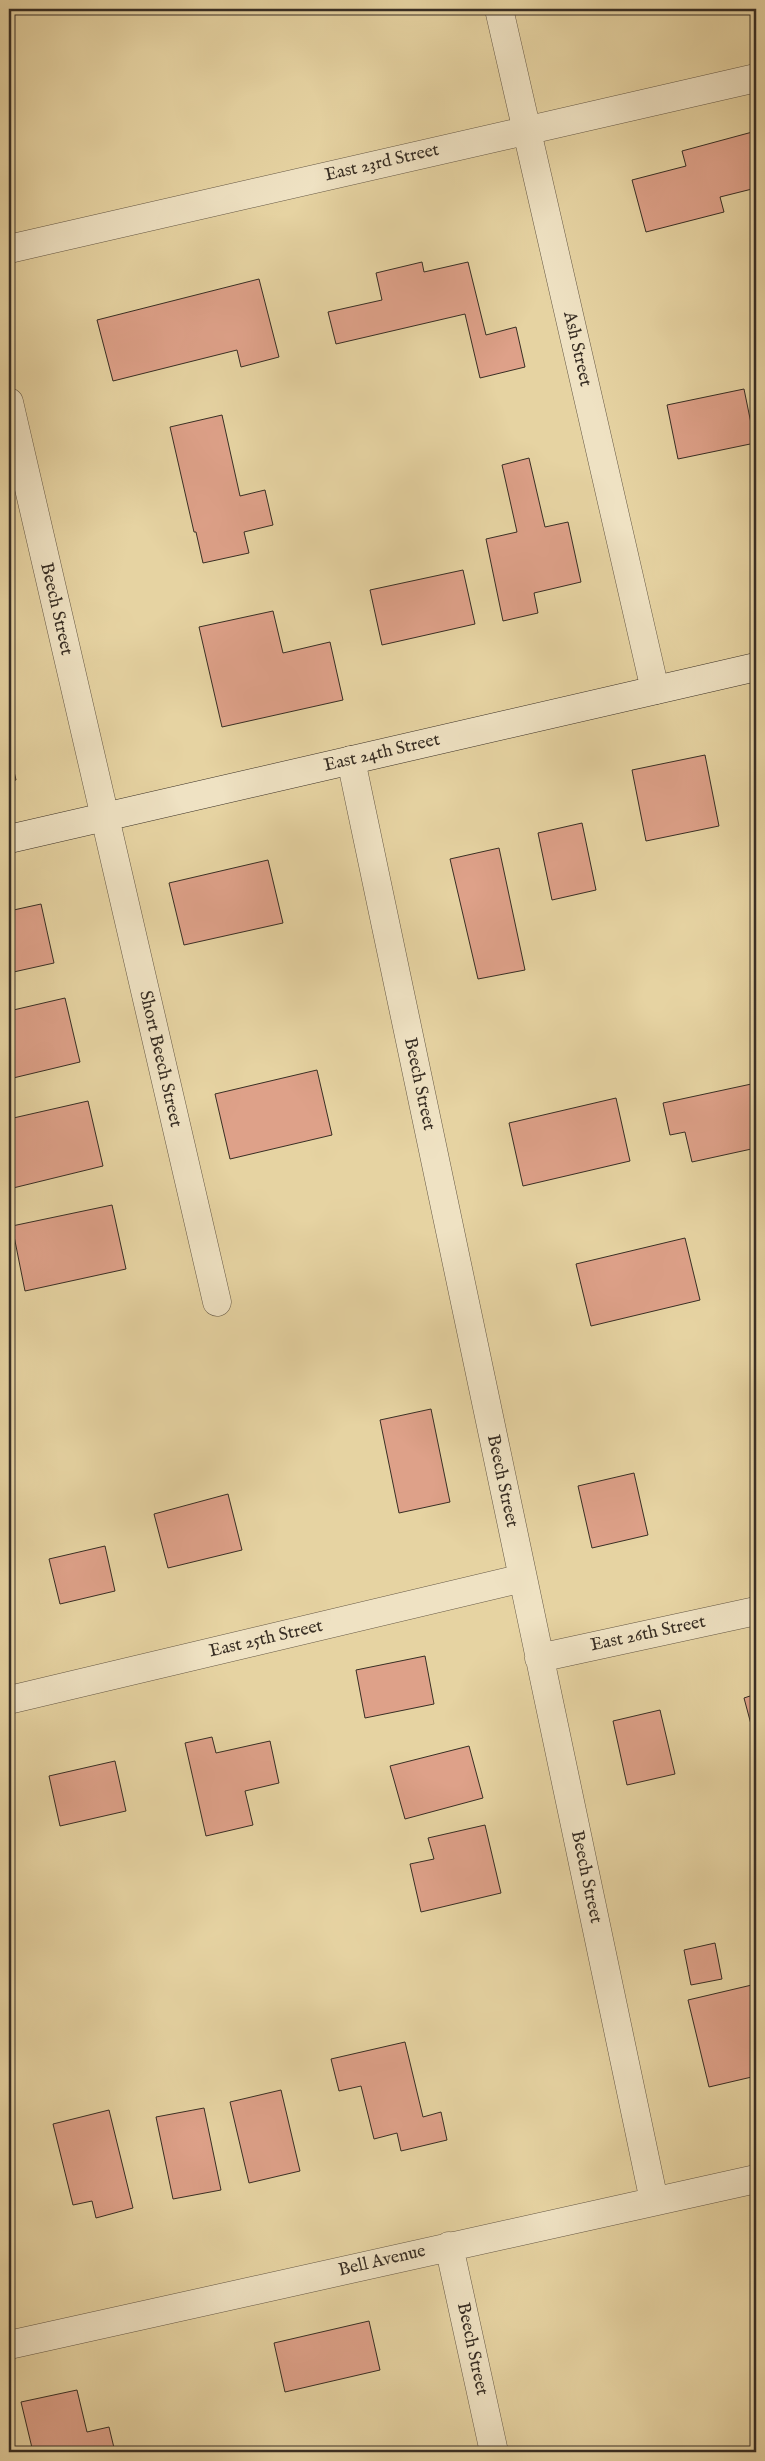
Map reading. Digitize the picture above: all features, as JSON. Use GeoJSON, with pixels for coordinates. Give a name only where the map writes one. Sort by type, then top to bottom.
{"type":"FeatureCollection","features":[{"type":"Feature","properties":{"kind":"street","name":"Ash Street"},"geometry":{"type":"LineString","coordinates":[[499,9],[655,690]]}},
{"type":"Feature","properties":{"kind":"street","name":"East 23rd Street"},"geometry":{"type":"LineString","coordinates":[[9,249],[756,78]]}},
{"type":"Feature","properties":{"kind":"street","name":"Beech Street"},"geometry":{"type":"LineString","coordinates":[[9,402],[104,817]]}},
{"type":"Feature","properties":{"kind":"street","name":"East 24th Street"},"geometry":{"type":"LineString","coordinates":[[9,839],[756,667]]}},
{"type":"Feature","properties":{"kind":"street","name":"Beech Street"},"geometry":{"type":"LineString","coordinates":[[351,760],[654,2201]]}},
{"type":"Feature","properties":{"kind":"street","name":"Short Beech Street"},"geometry":{"type":"LineString","coordinates":[[104,817],[217,1302]]}},
{"type":"Feature","properties":{"kind":"street","name":"East 25th Street"},"geometry":{"type":"LineString","coordinates":[[9,1700],[523,1578]]}},
{"type":"Feature","properties":{"kind":"street","name":"East 26th Street"},"geometry":{"type":"LineString","coordinates":[[539,1658],[756,1610]]}},
{"type":"Feature","properties":{"kind":"street","name":"Bell Avenue"},"geometry":{"type":"LineString","coordinates":[[9,2345],[756,2179]]}},
{"type":"Feature","properties":{"kind":"street","name":"Beech Street"},"geometry":{"type":"LineString","coordinates":[[450,2246],[494,2452]]}},
{"type":"Feature","properties":{"kind":"building"},"geometry":{"type":"Polygon","coordinates":[[[756,131],[756,188],[720,197],[724,212],[646,232],[632,180],[686,166],[682,151],[756,131]]]}},
{"type":"Feature","properties":{"kind":"building"},"geometry":{"type":"Polygon","coordinates":[[[422,262],[424,272],[468,262],[486,335],[516,327],[525,367],[480,378],[465,314],[336,344],[328,312],[382,300],[376,273],[422,262]]]}},
{"type":"Feature","properties":{"kind":"building"},"geometry":{"type":"Polygon","coordinates":[[[259,279],[279,357],[241,367],[237,350],[113,381],[97,320],[259,279]]]}},
{"type":"Feature","properties":{"kind":"building"},"geometry":{"type":"Polygon","coordinates":[[[744,389],[755,443],[678,459],[667,405],[744,389]]]}},
{"type":"Feature","properties":{"kind":"building"},"geometry":{"type":"Polygon","coordinates":[[[222,415],[240,496],[265,490],[273,525],[244,532],[249,553],[203,563],[170,427],[222,415]]]}},
{"type":"Feature","properties":{"kind":"building"},"geometry":{"type":"Polygon","coordinates":[[[529,458],[545,527],[568,522],[581,582],[534,593],[538,613],[503,621],[486,539],[517,532],[502,465],[529,458]]]}},
{"type":"Feature","properties":{"kind":"building"},"geometry":{"type":"Polygon","coordinates":[[[463,570],[475,624],[382,645],[370,590],[463,570]]]}},
{"type":"Feature","properties":{"kind":"building"},"geometry":{"type":"Polygon","coordinates":[[[273,611],[283,653],[330,642],[343,700],[222,727],[199,627],[273,611]]]}},
{"type":"Feature","properties":{"kind":"building"},"geometry":{"type":"Polygon","coordinates":[[[9,750],[16,780],[9,781],[9,750]]]}},
{"type":"Feature","properties":{"kind":"building"},"geometry":{"type":"Polygon","coordinates":[[[705,755],[719,826],[646,841],[632,770],[705,755]]]}},
{"type":"Feature","properties":{"kind":"building"},"geometry":{"type":"Polygon","coordinates":[[[582,823],[596,890],[552,900],[538,833],[582,823]]]}},
{"type":"Feature","properties":{"kind":"building"},"geometry":{"type":"Polygon","coordinates":[[[499,848],[525,970],[478,979],[450,859],[499,848]]]}},
{"type":"Feature","properties":{"kind":"building"},"geometry":{"type":"Polygon","coordinates":[[[268,860],[283,923],[184,945],[169,883],[268,860]]]}},
{"type":"Feature","properties":{"kind":"building"},"geometry":{"type":"Polygon","coordinates":[[[41,904],[54,963],[9,973],[9,911],[41,904]]]}},
{"type":"Feature","properties":{"kind":"building"},"geometry":{"type":"Polygon","coordinates":[[[65,998],[80,1062],[9,1079],[9,1011],[65,998]]]}},
{"type":"Feature","properties":{"kind":"building"},"geometry":{"type":"Polygon","coordinates":[[[317,1070],[332,1135],[230,1159],[215,1094],[317,1070]]]}},
{"type":"Feature","properties":{"kind":"building"},"geometry":{"type":"Polygon","coordinates":[[[756,1083],[756,1148],[692,1162],[685,1132],[670,1135],[663,1103],[756,1083]]]}},
{"type":"Feature","properties":{"kind":"building"},"geometry":{"type":"Polygon","coordinates":[[[616,1098],[630,1161],[523,1186],[509,1123],[616,1098]]]}},
{"type":"Feature","properties":{"kind":"building"},"geometry":{"type":"Polygon","coordinates":[[[88,1101],[103,1166],[9,1189],[9,1119],[88,1101]]]}},
{"type":"Feature","properties":{"kind":"building"},"geometry":{"type":"Polygon","coordinates":[[[112,1205],[126,1269],[25,1291],[12,1226],[112,1205]]]}},
{"type":"Feature","properties":{"kind":"building"},"geometry":{"type":"Polygon","coordinates":[[[685,1238],[700,1300],[591,1326],[576,1264],[685,1238]]]}},
{"type":"Feature","properties":{"kind":"building"},"geometry":{"type":"Polygon","coordinates":[[[431,1409],[450,1502],[399,1513],[380,1420],[431,1409]]]}},
{"type":"Feature","properties":{"kind":"building"},"geometry":{"type":"Polygon","coordinates":[[[634,1473],[648,1535],[592,1548],[578,1486],[634,1473]]]}},
{"type":"Feature","properties":{"kind":"building"},"geometry":{"type":"Polygon","coordinates":[[[228,1494],[242,1550],[168,1568],[154,1514],[228,1494]]]}},
{"type":"Feature","properties":{"kind":"building"},"geometry":{"type":"Polygon","coordinates":[[[105,1546],[115,1591],[60,1604],[49,1559],[105,1546]]]}},
{"type":"Feature","properties":{"kind":"building"},"geometry":{"type":"Polygon","coordinates":[[[425,1656],[434,1704],[365,1718],[356,1670],[425,1656]]]}},
{"type":"Feature","properties":{"kind":"building"},"geometry":{"type":"Polygon","coordinates":[[[756,1694],[756,1743],[744,1698],[756,1694]]]}},
{"type":"Feature","properties":{"kind":"building"},"geometry":{"type":"Polygon","coordinates":[[[660,1710],[675,1774],[627,1785],[613,1721],[660,1710]]]}},
{"type":"Feature","properties":{"kind":"building"},"geometry":{"type":"Polygon","coordinates":[[[212,1737],[216,1753],[270,1741],[279,1783],[245,1791],[253,1825],[206,1836],[185,1743],[212,1737]]]}},
{"type":"Feature","properties":{"kind":"building"},"geometry":{"type":"Polygon","coordinates":[[[469,1746],[483,1798],[405,1819],[390,1766],[469,1746]]]}},
{"type":"Feature","properties":{"kind":"building"},"geometry":{"type":"Polygon","coordinates":[[[115,1761],[126,1811],[60,1826],[49,1776],[115,1761]]]}},
{"type":"Feature","properties":{"kind":"building"},"geometry":{"type":"Polygon","coordinates":[[[485,1825],[501,1893],[421,1912],[410,1864],[434,1859],[428,1838],[485,1825]]]}},
{"type":"Feature","properties":{"kind":"building"},"geometry":{"type":"Polygon","coordinates":[[[715,1943],[722,1979],[691,1985],[684,1950],[715,1943]]]}},
{"type":"Feature","properties":{"kind":"building"},"geometry":{"type":"Polygon","coordinates":[[[756,1984],[756,2076],[709,2087],[688,2000],[756,1984]]]}},
{"type":"Feature","properties":{"kind":"building"},"geometry":{"type":"Polygon","coordinates":[[[405,2042],[423,2117],[441,2112],[447,2140],[401,2151],[397,2133],[374,2139],[361,2086],[339,2091],[331,2059],[405,2042]]]}},
{"type":"Feature","properties":{"kind":"building"},"geometry":{"type":"Polygon","coordinates":[[[281,2090],[300,2171],[249,2183],[230,2102],[281,2090]]]}},
{"type":"Feature","properties":{"kind":"building"},"geometry":{"type":"Polygon","coordinates":[[[204,2108],[221,2190],[173,2199],[156,2117],[204,2108]]]}},
{"type":"Feature","properties":{"kind":"building"},"geometry":{"type":"Polygon","coordinates":[[[109,2110],[133,2208],[96,2218],[92,2201],[73,2205],[53,2124],[109,2110]]]}},
{"type":"Feature","properties":{"kind":"building"},"geometry":{"type":"Polygon","coordinates":[[[369,2321],[380,2370],[285,2392],[274,2343],[369,2321]]]}},
{"type":"Feature","properties":{"kind":"building"},"geometry":{"type":"Polygon","coordinates":[[[77,2390],[87,2432],[109,2427],[115,2452],[33,2452],[21,2402],[77,2390]]]}}]}
